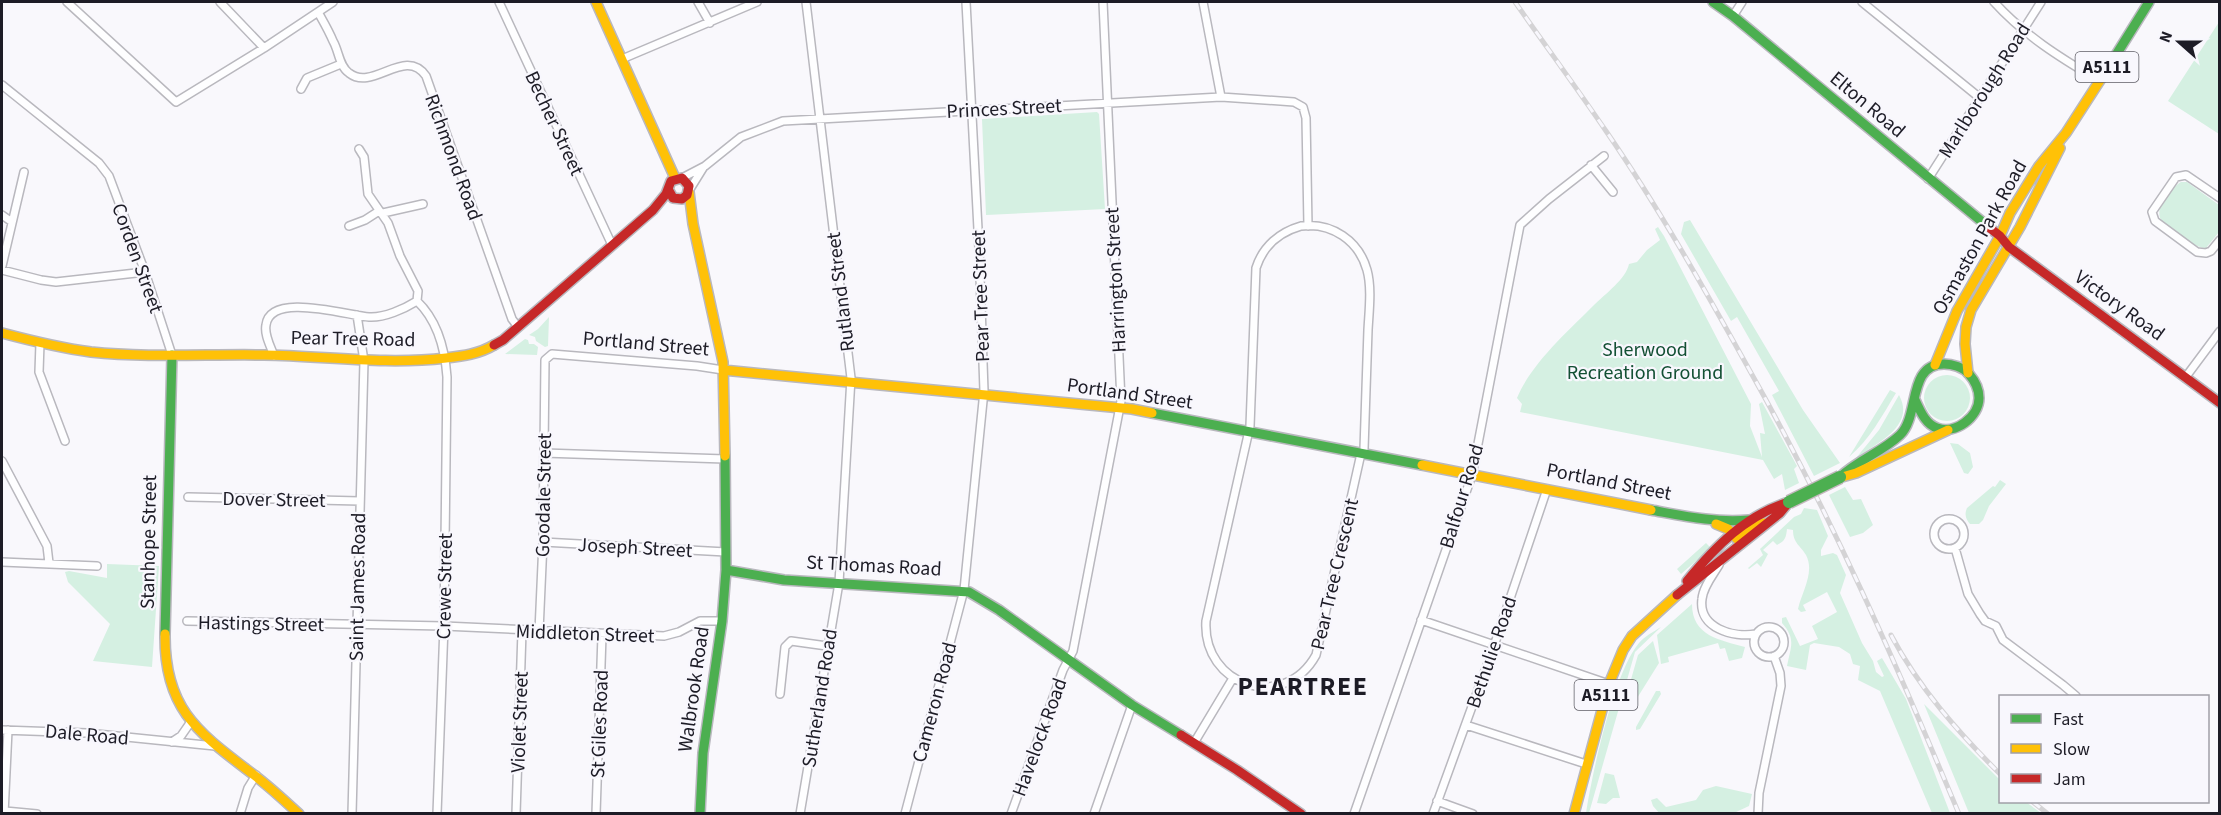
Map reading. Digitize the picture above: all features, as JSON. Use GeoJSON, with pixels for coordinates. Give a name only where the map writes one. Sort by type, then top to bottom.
{"type":"FeatureCollection","features":[{"type":"Feature","properties":{"kind":"main road"},"geometry":{"type":"LineString","coordinates":[[596,2],[680,189],[693,224],[723,370],[726,570]]}},
{"type":"Feature","properties":{"kind":"main road","name":"Elton Road"},"geometry":{"type":"LineString","coordinates":[[1713,2],[2000,236]]}},
{"type":"Feature","properties":{"kind":"main road","name":"Osmaston Park Road"},"geometry":{"type":"LineString","coordinates":[[1675,596],[1706,558],[1749,520],[1771,506],[1789,502],[1840,477],[1853,465],[1893,440],[1906,428],[1911,417],[1919,380],[1928,368],[1935,365],[1957,311],[2000,236],[2010,213],[2039,166],[2066,133],[2149,2]]}},
{"type":"Feature","properties":{"kind":"main road","name":"Osmaston Park Road"},"geometry":{"type":"LineString","coordinates":[[1948,430],[1958,428],[1968,422],[1978,405],[1978,388],[1968,373],[1965,344],[1966,327],[1971,310],[2009,247],[2057,157],[2066,133]]}},
{"type":"Feature","properties":{"kind":"main road","name":"Pear Tree Road"},"geometry":{"type":"LineString","coordinates":[[2,333],[39,343],[93,352],[274,356],[364,361],[470,355],[488,349],[518,327],[680,189]]}},
{"type":"Feature","properties":{"kind":"main road","name":"Victory Road"},"geometry":{"type":"LineString","coordinates":[[2000,236],[2009,247],[2220,403]]}},
{"type":"Feature","properties":{"kind":"main road","name":"Stanhope Street"},"geometry":{"type":"LineString","coordinates":[[172,355],[165,656],[169,682],[190,723]]}},
{"type":"Feature","properties":{"kind":"main road"},"geometry":{"type":"LineString","coordinates":[[1935,365],[1952,365],[1968,373]]}},
{"type":"Feature","properties":{"kind":"main road","name":"Portland Street"},"geometry":{"type":"LineString","coordinates":[[723,370],[1138,410],[1705,520],[1727,522],[1749,520]]}},
{"type":"Feature","properties":{"kind":"main road"},"geometry":{"type":"LineString","coordinates":[[1915,400],[1917,409],[1928,422],[1940,429],[1948,430]]}},
{"type":"Feature","properties":{"kind":"main road","name":"A5111"},"geometry":{"type":"LineString","coordinates":[[1840,477],[1856,473],[1948,430]]}},
{"type":"Feature","properties":{"kind":"main road","name":"Osmaston Park Road"},"geometry":{"type":"LineString","coordinates":[[1574,813],[1609,684],[1623,650],[1632,636],[1675,596],[1785,508],[1789,502]]}},
{"type":"Feature","properties":{"kind":"main road","name":"Portland Street"},"geometry":{"type":"LineString","coordinates":[[1705,520],[1726,528],[1733,534]]}},
{"type":"Feature","properties":{"kind":"main road"},"geometry":{"type":"LineString","coordinates":[[1733,534],[1737,539],[1750,528],[1766,523]]}},
{"type":"Feature","properties":{"kind":"main road","name":"St Thomas Road"},"geometry":{"type":"LineString","coordinates":[[726,570],[784,580],[964,590],[975,594],[1132,705],[1301,813]]}},
{"type":"Feature","properties":{"kind":"main road","name":"Walbrook Road"},"geometry":{"type":"LineString","coordinates":[[700,813],[703,753],[722,621],[726,570]]}},
{"type":"Feature","properties":{"kind":"main road"},"geometry":{"type":"LineString","coordinates":[[190,723],[215,746],[299,813]]}},
{"type":"Feature","properties":{"kind":"street"},"geometry":{"type":"LineString","coordinates":[[67,2],[176,102],[333,2]]}},
{"type":"Feature","properties":{"kind":"street"},"geometry":{"type":"LineString","coordinates":[[220,2],[264,48]]}},
{"type":"Feature","properties":{"kind":"street","name":"Becher Street"},"geometry":{"type":"LineString","coordinates":[[499,2],[612,245]]}},
{"type":"Feature","properties":{"kind":"street"},"geometry":{"type":"LineString","coordinates":[[698,2],[710,23]]}},
{"type":"Feature","properties":{"kind":"street"},"geometry":{"type":"LineString","coordinates":[[622,59],[756,2]]}},
{"type":"Feature","properties":{"kind":"street","name":"Rutland Street"},"geometry":{"type":"LineString","coordinates":[[806,2],[850,383],[839,583]]}},
{"type":"Feature","properties":{"kind":"street","name":"Pear Tree Street"},"geometry":{"type":"LineString","coordinates":[[964,590],[984,396],[966,2]]}},
{"type":"Feature","properties":{"kind":"street","name":"Harrington Street"},"geometry":{"type":"LineString","coordinates":[[1068,661],[1073,651],[1120,408],[1103,2]]}},
{"type":"Feature","properties":{"kind":"street"},"geometry":{"type":"LineString","coordinates":[[1203,2],[1221,96]]}},
{"type":"Feature","properties":{"kind":"street"},"geometry":{"type":"LineString","coordinates":[[1733,16],[1742,2]]}},
{"type":"Feature","properties":{"kind":"street"},"geometry":{"type":"LineString","coordinates":[[1862,2],[1980,98]]}},
{"type":"Feature","properties":{"kind":"street"},"geometry":{"type":"LineString","coordinates":[[1994,2],[2022,30],[2098,80]]}},
{"type":"Feature","properties":{"kind":"street","name":"Marlborough Road"},"geometry":{"type":"LineString","coordinates":[[1928,179],[2041,2]]}},
{"type":"Feature","properties":{"kind":"street"},"geometry":{"type":"LineString","coordinates":[[301,88],[307,78],[341,64],[334,42],[318,12]]}},
{"type":"Feature","properties":{"kind":"street","name":"Richmond Road"},"geometry":{"type":"LineString","coordinates":[[341,64],[351,75],[360,78],[408,65],[418,68],[426,76],[512,319],[518,327]]}},
{"type":"Feature","properties":{"kind":"street","name":"Corden Street"},"geometry":{"type":"LineString","coordinates":[[2,85],[99,163],[109,176],[145,272],[172,355]]}},
{"type":"Feature","properties":{"kind":"street","name":"Princes Street"},"geometry":{"type":"LineString","coordinates":[[680,189],[741,137],[783,121],[1221,96],[1299,104],[1305,110],[1308,226]]}},
{"type":"Feature","properties":{"kind":"street"},"geometry":{"type":"LineString","coordinates":[[274,356],[265,327],[268,318],[286,308],[303,307],[368,317],[383,315],[417,301],[418,291],[381,212],[368,194],[364,157],[359,149]]}},
{"type":"Feature","properties":{"kind":"street","name":"Balfour Road"},"geometry":{"type":"LineString","coordinates":[[1354,813],[1472,475],[1520,225],[1604,156]]}},
{"type":"Feature","properties":{"kind":"street"},"geometry":{"type":"LineString","coordinates":[[1591,165],[1613,192]]}},
{"type":"Feature","properties":{"kind":"street","name":"Princes Street"},"geometry":{"type":"LineString","coordinates":[[680,189],[705,166]]}},
{"type":"Feature","properties":{"kind":"street"},"geometry":{"type":"LineString","coordinates":[[24,172],[2,268],[41,280],[56,282],[145,272]]}},
{"type":"Feature","properties":{"kind":"street"},"geometry":{"type":"LineString","coordinates":[[2220,198],[2186,175],[2181,175],[2176,177],[2152,212],[2155,221],[2197,252],[2211,251],[2220,240]]}},
{"type":"Feature","properties":{"kind":"street"},"geometry":{"type":"LineString","coordinates":[[348,226],[381,212],[423,204]]}},
{"type":"Feature","properties":{"kind":"street"},"geometry":{"type":"LineString","coordinates":[[2,215],[12,222]]}},
{"type":"Feature","properties":{"kind":"street"},"geometry":{"type":"LineString","coordinates":[[1194,743],[1233,678],[1215,659],[1206,627],[1248,431],[1256,267],[1264,251],[1280,235],[1292,229],[1308,226]]}},
{"type":"Feature","properties":{"kind":"street","name":"Pear Tree Crescent"},"geometry":{"type":"LineString","coordinates":[[1233,678],[1250,685],[1278,685],[1295,678],[1313,661],[1320,643],[1364,449],[1368,274],[1357,248],[1347,238],[1329,229],[1308,226]]}},
{"type":"Feature","properties":{"kind":"street","name":"Crewe Street"},"geometry":{"type":"LineString","coordinates":[[417,301],[431,317],[446,358],[444,626],[437,813]]}},
{"type":"Feature","properties":{"kind":"street","name":"Saint James Road"},"geometry":{"type":"LineString","coordinates":[[352,813],[364,361],[357,315]]}},
{"type":"Feature","properties":{"kind":"street"},"geometry":{"type":"LineString","coordinates":[[2186,378],[2220,331]]}},
{"type":"Feature","properties":{"kind":"street"},"geometry":{"type":"LineString","coordinates":[[39,343],[39,372],[65,441]]}},
{"type":"Feature","properties":{"kind":"street","name":"Portland Street"},"geometry":{"type":"LineString","coordinates":[[545,360],[552,354],[723,370]]}},
{"type":"Feature","properties":{"kind":"street","name":"Goodale Street"},"geometry":{"type":"LineString","coordinates":[[539,631],[543,542],[545,360]]}},
{"type":"Feature","properties":{"kind":"street"},"geometry":{"type":"LineString","coordinates":[[544,453],[725,459]]}},
{"type":"Feature","properties":{"kind":"street"},"geometry":{"type":"LineString","coordinates":[[2,461],[4,471],[47,546],[50,563]]}},
{"type":"Feature","properties":{"kind":"street","name":"Bethulie Road"},"geometry":{"type":"LineString","coordinates":[[1433,813],[1494,646],[1547,489]]}},
{"type":"Feature","properties":{"kind":"street","name":"Dover Street"},"geometry":{"type":"LineString","coordinates":[[188,497],[360,501]]}},
{"type":"Feature","properties":{"kind":"street"},"geometry":{"type":"LineString","coordinates":[[1946,519],[1954,519],[1960,523],[1964,531],[1963,540],[1955,548],[1944,548],[1935,538],[1934,532],[1937,524],[1946,519]]}},
{"type":"Feature","properties":{"kind":"street","name":"Joseph Street"},"geometry":{"type":"LineString","coordinates":[[543,542],[726,552]]}},
{"type":"Feature","properties":{"kind":"street"},"geometry":{"type":"LineString","coordinates":[[1955,548],[1968,594],[1985,621],[1996,626],[2003,640],[2075,695]]}},
{"type":"Feature","properties":{"kind":"street"},"geometry":{"type":"LineString","coordinates":[[1725,555],[1702,597],[1705,618],[1714,626],[1729,632],[1748,635],[1756,634],[1769,627],[1780,632],[1783,638],[1781,651],[1774,656],[1765,656],[1757,651],[1756,634]]}},
{"type":"Feature","properties":{"kind":"street"},"geometry":{"type":"LineString","coordinates":[[2,562],[97,566]]}},
{"type":"Feature","properties":{"kind":"street","name":"Sutherland Road"},"geometry":{"type":"LineString","coordinates":[[800,813],[839,583]]}},
{"type":"Feature","properties":{"kind":"street","name":"Cameron Road"},"geometry":{"type":"LineString","coordinates":[[905,813],[964,590]]}},
{"type":"Feature","properties":{"kind":"street"},"geometry":{"type":"LineString","coordinates":[[1421,620],[1609,684]]}},
{"type":"Feature","properties":{"kind":"street","name":"Hastings Street"},"geometry":{"type":"LineString","coordinates":[[187,621],[444,626]]}},
{"type":"Feature","properties":{"kind":"street","name":"Middleton Street"},"geometry":{"type":"LineString","coordinates":[[444,626],[602,635],[664,636],[679,632],[700,621],[722,621]]}},
{"type":"Feature","properties":{"kind":"street","name":"Violet Street"},"geometry":{"type":"LineString","coordinates":[[516,813],[522,631]]}},
{"type":"Feature","properties":{"kind":"street","name":"St Giles Road"},"geometry":{"type":"LineString","coordinates":[[596,813],[602,635]]}},
{"type":"Feature","properties":{"kind":"street"},"geometry":{"type":"LineString","coordinates":[[780,694],[785,647],[791,641],[827,646]]}},
{"type":"Feature","properties":{"kind":"street"},"geometry":{"type":"LineString","coordinates":[[1758,813],[1759,793],[1781,686],[1780,673],[1774,656]]}},
{"type":"Feature","properties":{"kind":"street","name":"Havelock Road"},"geometry":{"type":"LineString","coordinates":[[1011,813],[1068,661]]}},
{"type":"Feature","properties":{"kind":"street"},"geometry":{"type":"LineString","coordinates":[[1094,813],[1132,705]]}},
{"type":"Feature","properties":{"kind":"street"},"geometry":{"type":"LineString","coordinates":[[172,742],[181,736],[190,723]]}},
{"type":"Feature","properties":{"kind":"street"},"geometry":{"type":"LineString","coordinates":[[1466,724],[1586,764]]}},
{"type":"Feature","properties":{"kind":"street"},"geometry":{"type":"LineString","coordinates":[[5,730],[4,812],[37,813]]}},
{"type":"Feature","properties":{"kind":"street","name":"Dale Road"},"geometry":{"type":"LineString","coordinates":[[5,730],[87,733],[215,746]]}},
{"type":"Feature","properties":{"kind":"street"},"geometry":{"type":"LineString","coordinates":[[240,813],[248,788],[255,776]]}},
{"type":"Feature","properties":{"kind":"street"},"geometry":{"type":"LineString","coordinates":[[1437,801],[1473,813]]}},
{"type":"Feature","properties":{"kind":"green space"},"geometry":{"type":"Polygon","coordinates":[[[2219,22],[2219,134],[2168,101],[2219,22]]]}},
{"type":"Feature","properties":{"kind":"green space"},"geometry":{"type":"Polygon","coordinates":[[[1097,112],[1099,114],[1105,209],[986,215],[982,119],[1097,112]]]}},
{"type":"Feature","properties":{"kind":"green space"},"geometry":{"type":"Polygon","coordinates":[[[2181,182],[2187,182],[2219,205],[2219,232],[2206,248],[2189,241],[2161,220],[2159,215],[2168,193],[2181,182]]]}},
{"type":"Feature","properties":{"kind":"green space"},"geometry":{"type":"Polygon","coordinates":[[[1690,220],[1803,410],[1840,463],[1814,476],[1772,395],[1779,391],[1737,317],[1731,321],[1681,234],[1684,222],[1690,220]]]}},
{"type":"Feature","properties":{"kind":"green space","name":"Sherwood Recreation Ground"},"geometry":{"type":"Polygon","coordinates":[[[1658,227],[1751,404],[1750,426],[1762,457],[1760,433],[1765,434],[1759,404],[1762,402],[1797,466],[1794,469],[1799,483],[1785,490],[1782,474],[1774,479],[1763,460],[1520,412],[1522,404],[1517,398],[1531,373],[1562,337],[1620,281],[1629,264],[1637,262],[1660,240],[1655,229],[1658,227]]]}},
{"type":"Feature","properties":{"kind":"green space"},"geometry":{"type":"Polygon","coordinates":[[[549,317],[548,346],[545,347],[536,341],[535,337],[529,335],[549,317]]]}},
{"type":"Feature","properties":{"kind":"green space"},"geometry":{"type":"Polygon","coordinates":[[[525,339],[529,344],[538,347],[537,355],[505,354],[525,339]]]}},
{"type":"Feature","properties":{"kind":"green space"},"geometry":{"type":"Polygon","coordinates":[[[1947,375],[1963,382],[1970,398],[1963,414],[1947,421],[1931,414],[1924,398],[1931,382],[1947,375]]]}},
{"type":"Feature","properties":{"kind":"green space"},"geometry":{"type":"Polygon","coordinates":[[[1890,390],[1896,393],[1886,410],[1869,435],[1849,457],[1890,390]]]}},
{"type":"Feature","properties":{"kind":"green space"},"geometry":{"type":"Polygon","coordinates":[[[1899,395],[1903,406],[1898,425],[1883,440],[1856,458],[1879,430],[1899,395]]]}},
{"type":"Feature","properties":{"kind":"green space"},"geometry":{"type":"Polygon","coordinates":[[[1950,443],[1958,444],[1970,453],[1973,467],[1968,474],[1964,473],[1950,443]]]}},
{"type":"Feature","properties":{"kind":"green space"},"geometry":{"type":"Polygon","coordinates":[[[2000,480],[2006,484],[1989,506],[1983,520],[1979,524],[1970,524],[1966,517],[1967,508],[1993,486],[1995,487],[2000,480]]]}},
{"type":"Feature","properties":{"kind":"green space"},"geometry":{"type":"Polygon","coordinates":[[[1845,487],[1853,500],[1861,499],[1873,525],[1863,533],[1850,537],[1829,495],[1845,487]]]}},
{"type":"Feature","properties":{"kind":"green space"},"geometry":{"type":"Polygon","coordinates":[[[1804,508],[1817,510],[1828,536],[1821,550],[1821,556],[1833,553],[1837,555],[1846,575],[1840,593],[1862,643],[1873,661],[1876,672],[1884,676],[1877,661],[1882,658],[1906,699],[1950,813],[1932,813],[1880,691],[1858,680],[1860,666],[1853,664],[1850,654],[1839,647],[1814,643],[1810,645],[1806,670],[1787,666],[1791,638],[1782,623],[1782,618],[1786,617],[1800,646],[1818,639],[1812,626],[1837,612],[1827,592],[1803,605],[1806,611],[1801,612],[1798,609],[1809,568],[1806,555],[1796,541],[1793,530],[1787,529],[1786,537],[1782,542],[1777,545],[1773,541],[1763,550],[1768,554],[1761,567],[1757,563],[1748,568],[1763,555],[1760,549],[1794,517],[1801,514],[1804,508]]]}},
{"type":"Feature","properties":{"kind":"green space"},"geometry":{"type":"Polygon","coordinates":[[[1706,543],[1711,548],[1681,574],[1677,569],[1706,543]]]}},
{"type":"Feature","properties":{"kind":"green space"},"geometry":{"type":"Polygon","coordinates":[[[107,564],[159,566],[152,667],[93,661],[110,624],[68,582],[65,572],[107,578],[107,564]]]}},
{"type":"Feature","properties":{"kind":"green space"},"geometry":{"type":"Polygon","coordinates":[[[1692,604],[1693,615],[1702,630],[1717,639],[1745,647],[1742,658],[1729,661],[1725,648],[1720,649],[1718,643],[1668,657],[1669,662],[1661,664],[1657,635],[1692,604]]]}},
{"type":"Feature","properties":{"kind":"green space"},"geometry":{"type":"Polygon","coordinates":[[[1661,627],[1635,652],[1589,813],[1586,813],[1605,724],[1621,676],[1639,643],[1661,627]]]}},
{"type":"Feature","properties":{"kind":"green space"},"geometry":{"type":"Polygon","coordinates":[[[1653,641],[1659,663],[1634,703],[1626,697],[1638,655],[1653,641]]]}},
{"type":"Feature","properties":{"kind":"green space"},"geometry":{"type":"Polygon","coordinates":[[[1656,691],[1660,691],[1661,694],[1640,729],[1636,730],[1636,727],[1656,691]]]}},
{"type":"Feature","properties":{"kind":"green space"},"geometry":{"type":"Polygon","coordinates":[[[1924,704],[1999,779],[1999,803],[2027,803],[2041,813],[1969,813],[1924,704]]]}},
{"type":"Feature","properties":{"kind":"green space"},"geometry":{"type":"Polygon","coordinates":[[[1605,773],[1614,775],[1620,798],[1613,798],[1606,804],[1597,803],[1605,773]]]}},
{"type":"Feature","properties":{"kind":"green space"},"geometry":{"type":"Polygon","coordinates":[[[1716,786],[1752,794],[1749,806],[1734,813],[1660,814],[1651,800],[1657,798],[1666,807],[1696,800],[1703,790],[1716,786]]]}},
{"type":"Feature","properties":{"kind":"railway"},"geometry":{"type":"LineString","coordinates":[[1515,2],[1645,190],[1699,280],[1779,425],[1861,589],[1959,814]]}},
{"type":"Feature","properties":{"kind":"railway"},"geometry":{"type":"LineString","coordinates":[[1891,635],[1914,673],[1940,709],[1999,773]]}},
{"type":"Feature","properties":{"kind":"railway"},"geometry":{"type":"LineString","coordinates":[[2034,803],[2048,814]]}},
{"type":"Feature","properties":{"kind":"traffic: fast"},"geometry":{"type":"LineString","coordinates":[[1713,2],[1733,16],[1986,225]]}},
{"type":"Feature","properties":{"kind":"traffic: fast"},"geometry":{"type":"LineString","coordinates":[[2106,71],[2149,2]]}},
{"type":"Feature","properties":{"kind":"traffic: fast"},"geometry":{"type":"LineString","coordinates":[[165,634],[172,355]]}},
{"type":"Feature","properties":{"kind":"traffic: fast"},"geometry":{"type":"LineString","coordinates":[[1840,477],[1900,435],[1910,416],[1919,381],[1924,372],[1932,366],[1947,364],[1964,369],[1975,382],[1979,394],[1978,405],[1970,418],[1958,427],[1944,430],[1929,423],[1915,400]]}},
{"type":"Feature","properties":{"kind":"traffic: fast"},"geometry":{"type":"LineString","coordinates":[[1152,413],[1422,465]]}},
{"type":"Feature","properties":{"kind":"traffic: fast"},"geometry":{"type":"LineString","coordinates":[[700,814],[703,753],[722,621],[726,570],[725,456]]}},
{"type":"Feature","properties":{"kind":"traffic: fast"},"geometry":{"type":"LineString","coordinates":[[1789,502],[1840,477]]}},
{"type":"Feature","properties":{"kind":"traffic: fast"},"geometry":{"type":"LineString","coordinates":[[1651,510],[1712,520],[1749,520]]}},
{"type":"Feature","properties":{"kind":"traffic: fast"},"geometry":{"type":"LineString","coordinates":[[726,570],[784,580],[969,592],[999,610],[1132,705],[1181,735]]}},
{"type":"Feature","properties":{"kind":"traffic: slow"},"geometry":{"type":"LineString","coordinates":[[596,2],[675,178]]}},
{"type":"Feature","properties":{"kind":"traffic: slow"},"geometry":{"type":"LineString","coordinates":[[1935,365],[1957,311],[2000,236],[2010,213],[2039,166],[2066,133],[2106,71]]}},
{"type":"Feature","properties":{"kind":"traffic: slow"},"geometry":{"type":"LineString","coordinates":[[1968,373],[1965,344],[1966,327],[1971,310],[2020,227],[2060,148]]}},
{"type":"Feature","properties":{"kind":"traffic: slow"},"geometry":{"type":"LineString","coordinates":[[689,192],[693,224],[723,362],[725,456]]}},
{"type":"Feature","properties":{"kind":"traffic: slow"},"geometry":{"type":"LineString","coordinates":[[2,333],[91,352],[134,355],[264,355],[400,361],[465,355],[483,351],[494,345]]}},
{"type":"Feature","properties":{"kind":"traffic: slow"},"geometry":{"type":"LineString","coordinates":[[723,370],[1132,409],[1152,413]]}},
{"type":"Feature","properties":{"kind":"traffic: slow"},"geometry":{"type":"LineString","coordinates":[[1842,477],[1856,473],[1948,430]]}},
{"type":"Feature","properties":{"kind":"traffic: slow"},"geometry":{"type":"LineString","coordinates":[[1422,465],[1651,510]]}},
{"type":"Feature","properties":{"kind":"traffic: slow"},"geometry":{"type":"LineString","coordinates":[[1716,524],[1728,529],[1737,539],[1750,528],[1764,523]]}},
{"type":"Feature","properties":{"kind":"traffic: slow"},"geometry":{"type":"LineString","coordinates":[[1574,814],[1609,684],[1623,650],[1632,636],[1677,595]]}},
{"type":"Feature","properties":{"kind":"traffic: slow"},"geometry":{"type":"LineString","coordinates":[[165,634],[166,660],[171,682],[178,701],[188,717],[217,746],[266,784],[299,814]]}},
{"type":"Feature","properties":{"kind":"traffic: jam"},"geometry":{"type":"LineString","coordinates":[[494,345],[503,340],[653,210],[666,194],[671,181],[682,178],[689,186],[687,195],[682,199],[673,198],[668,189]]}},
{"type":"Feature","properties":{"kind":"traffic: jam"},"geometry":{"type":"LineString","coordinates":[[1986,225],[2009,247],[2220,403]]}},
{"type":"Feature","properties":{"kind":"traffic: jam"},"geometry":{"type":"LineString","coordinates":[[1687,581],[1732,534],[1759,515],[1789,502]]}},
{"type":"Feature","properties":{"kind":"traffic: jam"},"geometry":{"type":"LineString","coordinates":[[1677,595],[1780,513],[1789,502]]}},
{"type":"Feature","properties":{"kind":"traffic: jam"},"geometry":{"type":"LineString","coordinates":[[1181,735],[1301,814]]}},
{"type":"Feature","properties":{"kind":"district","name":"PEARTREE"},"geometry":{"type":"Point","coordinates":[1303,686]}}]}
